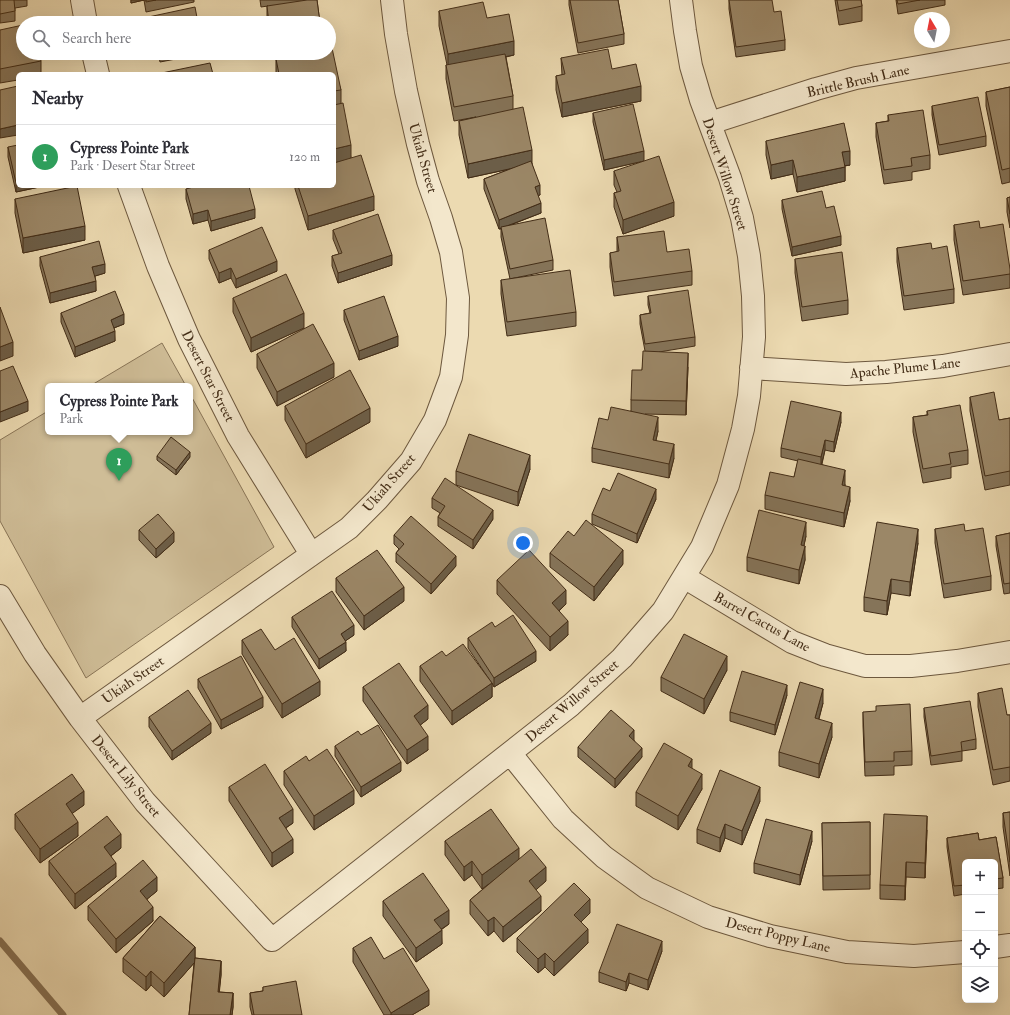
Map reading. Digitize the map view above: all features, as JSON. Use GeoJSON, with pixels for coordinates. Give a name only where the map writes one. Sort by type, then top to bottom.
{"type":"FeatureCollection","features":[{"type":"Feature","properties":{"kind":"street"},"geometry":{"type":"LineString","coordinates":[[82,0],[85,16]]}},
{"type":"Feature","properties":{"kind":"street","name":"Ukiah Street"},"geometry":{"type":"LineString","coordinates":[[80,718],[349,528],[377,500],[411,461],[435,420],[451,378],[457,335],[458,298],[451,252],[428,181],[406,91],[396,34],[392,0]]}},
{"type":"Feature","properties":{"kind":"street","name":"Desert Willow Street"},"geometry":{"type":"LineString","coordinates":[[272,940],[571,705],[622,658],[663,611],[702,548],[728,486],[743,429],[749,396],[754,337],[753,296],[749,256],[740,211],[730,178],[701,100],[691,66],[684,31],[681,0]]}},
{"type":"Feature","properties":{"kind":"street","name":"Brittle Brush Lane"},"geometry":{"type":"LineString","coordinates":[[710,123],[816,89],[856,78],[1010,51]]}},
{"type":"Feature","properties":{"kind":"street"},"geometry":{"type":"LineString","coordinates":[[95,60],[98,72]]}},
{"type":"Feature","properties":{"kind":"street","name":"Desert Star Street"},"geometry":{"type":"LineString","coordinates":[[130,188],[158,266],[189,339],[238,436],[311,554]]}},
{"type":"Feature","properties":{"kind":"street","name":"Apache Plume Lane"},"geometry":{"type":"LineString","coordinates":[[751,368],[846,374],[873,373],[943,366],[1010,354]]}},
{"type":"Feature","properties":{"kind":"street","name":"Barrel Cactus Lane"},"geometry":{"type":"LineString","coordinates":[[684,577],[792,642],[825,655],[865,666],[910,666],[957,661],[1010,652]]}},
{"type":"Feature","properties":{"kind":"street","name":"Desert Lily Street"},"geometry":{"type":"LineString","coordinates":[[0,596],[35,654],[80,718],[145,802],[272,940]]}},
{"type":"Feature","properties":{"kind":"street","name":"Desert Poppy Lane"},"geometry":{"type":"LineString","coordinates":[[510,753],[563,819],[604,857],[647,888],[708,917],[770,936],[847,952],[914,956],[962,952]]}},
{"type":"Feature","properties":{"kind":"street"},"geometry":{"type":"LineString","coordinates":[[998,946],[1010,944]]}},
{"type":"Feature","properties":{"kind":"shaded area"},"geometry":{"type":"Polygon","coordinates":[[[162,343],[184,383],[95,383],[162,343]]]}},
{"type":"Feature","properties":{"kind":"shaded area"},"geometry":{"type":"Polygon","coordinates":[[[193,399],[274,547],[86,678],[0,521],[0,440],[45,413],[45,435],[193,435],[193,399]]]}},
{"type":"Feature","properties":{"kind":"building"},"geometry":{"type":"Polygon","coordinates":[[[0,0],[14,0],[15,11],[0,14],[0,0]]]}},
{"type":"Feature","properties":{"kind":"building"},"geometry":{"type":"Polygon","coordinates":[[[317,0],[319,16],[268,16],[267,6],[317,0]]]}},
{"type":"Feature","properties":{"kind":"building"},"geometry":{"type":"Polygon","coordinates":[[[570,0],[618,0],[624,34],[578,43],[570,0]]]}},
{"type":"Feature","properties":{"kind":"building"},"geometry":{"type":"Polygon","coordinates":[[[729,0],[772,0],[774,12],[781,11],[785,40],[736,47],[729,0]]]}},
{"type":"Feature","properties":{"kind":"building"},"geometry":{"type":"Polygon","coordinates":[[[837,0],[861,0],[862,6],[839,11],[837,0]]]}},
{"type":"Feature","properties":{"kind":"building"},"geometry":{"type":"Polygon","coordinates":[[[897,0],[920,0],[898,4],[897,0]]]}},
{"type":"Feature","properties":{"kind":"building"},"geometry":{"type":"Polygon","coordinates":[[[483,2],[487,18],[509,14],[514,41],[448,54],[439,11],[483,2]]]}},
{"type":"Feature","properties":{"kind":"building"},"geometry":{"type":"Polygon","coordinates":[[[195,7],[197,16],[153,16],[195,7]]]}},
{"type":"Feature","properties":{"kind":"building"},"geometry":{"type":"Polygon","coordinates":[[[16,27],[16,60],[41,61],[0,69],[0,30],[16,27]]]}},
{"type":"Feature","properties":{"kind":"building"},"geometry":{"type":"Polygon","coordinates":[[[608,49],[612,69],[636,64],[641,86],[562,103],[556,76],[565,74],[561,58],[608,49]]]}},
{"type":"Feature","properties":{"kind":"building"},"geometry":{"type":"Polygon","coordinates":[[[505,54],[513,96],[454,107],[446,65],[505,54]]]}},
{"type":"Feature","properties":{"kind":"building"},"geometry":{"type":"Polygon","coordinates":[[[276,60],[335,60],[341,90],[336,91],[336,72],[279,72],[276,60]]]}},
{"type":"Feature","properties":{"kind":"building"},"geometry":{"type":"Polygon","coordinates":[[[210,63],[212,72],[167,72],[210,63]]]}},
{"type":"Feature","properties":{"kind":"building"},"geometry":{"type":"Polygon","coordinates":[[[16,86],[16,125],[0,129],[0,90],[16,86]]]}},
{"type":"Feature","properties":{"kind":"building"},"geometry":{"type":"Polygon","coordinates":[[[1010,87],[1010,168],[1002,170],[986,92],[1010,87]]]}},
{"type":"Feature","properties":{"kind":"building"},"geometry":{"type":"Polygon","coordinates":[[[978,97],[986,136],[939,145],[932,106],[978,97]]]}},
{"type":"Feature","properties":{"kind":"building"},"geometry":{"type":"Polygon","coordinates":[[[343,103],[351,145],[336,149],[336,105],[343,103]]]}},
{"type":"Feature","properties":{"kind":"building"},"geometry":{"type":"Polygon","coordinates":[[[633,104],[644,151],[604,160],[593,113],[633,104]]]}},
{"type":"Feature","properties":{"kind":"building"},"geometry":{"type":"Polygon","coordinates":[[[523,107],[532,150],[468,164],[459,121],[523,107]]]}},
{"type":"Feature","properties":{"kind":"building"},"geometry":{"type":"Polygon","coordinates":[[[923,110],[930,155],[911,158],[912,166],[884,170],[876,123],[889,121],[888,115],[923,110]]]}},
{"type":"Feature","properties":{"kind":"building"},"geometry":{"type":"Polygon","coordinates":[[[844,123],[850,151],[842,152],[845,167],[797,177],[793,160],[771,165],[766,141],[844,123]]]}},
{"type":"Feature","properties":{"kind":"building"},"geometry":{"type":"Polygon","coordinates":[[[16,145],[16,183],[8,147],[16,145]]]}},
{"type":"Feature","properties":{"kind":"building"},"geometry":{"type":"Polygon","coordinates":[[[361,155],[374,196],[308,216],[299,188],[336,188],[336,162],[361,155]]]}},
{"type":"Feature","properties":{"kind":"building"},"geometry":{"type":"Polygon","coordinates":[[[659,156],[674,202],[623,220],[614,193],[621,191],[614,171],[659,156]]]}},
{"type":"Feature","properties":{"kind":"building"},"geometry":{"type":"Polygon","coordinates":[[[531,161],[540,185],[535,187],[541,203],[499,220],[484,179],[531,161]]]}},
{"type":"Feature","properties":{"kind":"building"},"geometry":{"type":"Polygon","coordinates":[[[67,188],[77,188],[85,226],[23,238],[15,199],[67,188]]]}},
{"type":"Feature","properties":{"kind":"building"},"geometry":{"type":"Polygon","coordinates":[[[250,188],[255,209],[211,221],[208,210],[193,214],[186,189],[250,188]]]}},
{"type":"Feature","properties":{"kind":"building"},"geometry":{"type":"Polygon","coordinates":[[[822,191],[826,208],[834,206],[841,236],[792,247],[782,200],[822,191]]]}},
{"type":"Feature","properties":{"kind":"building"},"geometry":{"type":"Polygon","coordinates":[[[1010,197],[1010,214],[1007,198],[1010,197]]]}},
{"type":"Feature","properties":{"kind":"building"},"geometry":{"type":"Polygon","coordinates":[[[378,214],[392,255],[338,273],[332,256],[342,253],[333,230],[378,214]]]}},
{"type":"Feature","properties":{"kind":"building"},"geometry":{"type":"Polygon","coordinates":[[[545,218],[553,260],[510,269],[501,227],[545,218]]]}},
{"type":"Feature","properties":{"kind":"building"},"geometry":{"type":"Polygon","coordinates":[[[979,221],[980,228],[1003,224],[1010,274],[963,281],[954,225],[979,221]]]}},
{"type":"Feature","properties":{"kind":"building"},"geometry":{"type":"Polygon","coordinates":[[[262,227],[277,261],[236,279],[231,268],[219,273],[209,250],[262,227]]]}},
{"type":"Feature","properties":{"kind":"building"},"geometry":{"type":"Polygon","coordinates":[[[664,231],[667,252],[689,249],[692,271],[614,282],[610,253],[619,251],[617,237],[664,231]]]}},
{"type":"Feature","properties":{"kind":"building"},"geometry":{"type":"Polygon","coordinates":[[[99,241],[105,264],[92,267],[96,281],[50,293],[40,257],[99,241]]]}},
{"type":"Feature","properties":{"kind":"building"},"geometry":{"type":"Polygon","coordinates":[[[931,243],[932,249],[947,246],[954,289],[904,296],[897,248],[931,243]]]}},
{"type":"Feature","properties":{"kind":"building"},"geometry":{"type":"Polygon","coordinates":[[[842,252],[848,300],[802,307],[795,259],[842,252]]]}},
{"type":"Feature","properties":{"kind":"building"},"geometry":{"type":"Polygon","coordinates":[[[570,270],[576,312],[507,322],[501,280],[570,270]]]}},
{"type":"Feature","properties":{"kind":"building"},"geometry":{"type":"Polygon","coordinates":[[[286,274],[304,313],[251,338],[233,298],[286,274]]]}},
{"type":"Feature","properties":{"kind":"building"},"geometry":{"type":"Polygon","coordinates":[[[688,290],[695,337],[645,344],[640,315],[651,313],[648,296],[688,290]]]}},
{"type":"Feature","properties":{"kind":"building"},"geometry":{"type":"Polygon","coordinates":[[[115,291],[124,314],[111,320],[115,331],[75,347],[61,313],[115,291]]]}},
{"type":"Feature","properties":{"kind":"building"},"geometry":{"type":"Polygon","coordinates":[[[384,296],[398,336],[359,351],[344,310],[384,296]]]}},
{"type":"Feature","properties":{"kind":"building"},"geometry":{"type":"Polygon","coordinates":[[[0,307],[13,342],[0,347],[0,307]]]}},
{"type":"Feature","properties":{"kind":"building"},"geometry":{"type":"Polygon","coordinates":[[[313,324],[334,363],[277,392],[257,354],[313,324]]]}},
{"type":"Feature","properties":{"kind":"building"},"geometry":{"type":"Polygon","coordinates":[[[643,351],[688,353],[686,401],[631,400],[632,370],[642,370],[643,351]]]}},
{"type":"Feature","properties":{"kind":"building"},"geometry":{"type":"Polygon","coordinates":[[[13,366],[28,401],[0,412],[0,371],[13,366]]]}},
{"type":"Feature","properties":{"kind":"building"},"geometry":{"type":"Polygon","coordinates":[[[350,370],[370,408],[306,444],[285,406],[350,370]]]}},
{"type":"Feature","properties":{"kind":"building"},"geometry":{"type":"Polygon","coordinates":[[[994,392],[999,420],[1010,418],[1010,471],[985,476],[970,397],[994,392]]]}},
{"type":"Feature","properties":{"kind":"building"},"geometry":{"type":"Polygon","coordinates":[[[791,401],[841,412],[834,442],[825,440],[821,457],[781,448],[791,401]]]}},
{"type":"Feature","properties":{"kind":"building"},"geometry":{"type":"Polygon","coordinates":[[[960,405],[968,450],[949,453],[951,464],[923,469],[913,417],[928,415],[927,411],[960,405]]]}},
{"type":"Feature","properties":{"kind":"building"},"geometry":{"type":"Polygon","coordinates":[[[611,407],[658,417],[653,440],[674,444],[669,464],[592,448],[599,418],[608,420],[611,407]]]}},
{"type":"Feature","properties":{"kind":"building"},"geometry":{"type":"Polygon","coordinates":[[[469,434],[530,455],[518,492],[456,471],[469,434]]]}},
{"type":"Feature","properties":{"kind":"building"},"geometry":{"type":"Polygon","coordinates":[[[171,437],[190,452],[176,470],[157,456],[171,437]]]}},
{"type":"Feature","properties":{"kind":"building"},"geometry":{"type":"Polygon","coordinates":[[[798,459],[845,470],[842,485],[850,487],[844,513],[765,495],[770,472],[794,477],[798,459]]]}},
{"type":"Feature","properties":{"kind":"building"},"geometry":{"type":"Polygon","coordinates":[[[618,473],[656,489],[637,534],[592,514],[603,488],[610,491],[618,473]]]}},
{"type":"Feature","properties":{"kind":"building"},"geometry":{"type":"Polygon","coordinates":[[[445,478],[493,510],[473,540],[438,517],[445,506],[432,498],[445,478]]]}},
{"type":"Feature","properties":{"kind":"building"},"geometry":{"type":"Polygon","coordinates":[[[759,510],[806,522],[801,545],[805,546],[799,570],[747,557],[759,510]]]}},
{"type":"Feature","properties":{"kind":"building"},"geometry":{"type":"Polygon","coordinates":[[[158,514],[174,532],[156,549],[139,530],[158,514]]]}},
{"type":"Feature","properties":{"kind":"building"},"geometry":{"type":"Polygon","coordinates":[[[411,516],[456,556],[431,584],[396,553],[404,544],[394,535],[411,516]]]}},
{"type":"Feature","properties":{"kind":"building"},"geometry":{"type":"Polygon","coordinates":[[[586,520],[623,550],[594,587],[550,553],[568,531],[574,536],[586,520]]]}},
{"type":"Feature","properties":{"kind":"building"},"geometry":{"type":"Polygon","coordinates":[[[877,522],[918,529],[910,582],[891,579],[887,601],[864,597],[877,522]]]}},
{"type":"Feature","properties":{"kind":"building"},"geometry":{"type":"Polygon","coordinates":[[[964,524],[965,531],[983,528],[991,576],[944,584],[935,529],[964,524]]]}},
{"type":"Feature","properties":{"kind":"building"},"geometry":{"type":"Polygon","coordinates":[[[1010,533],[1010,583],[1004,584],[996,536],[1010,533]]]}},
{"type":"Feature","properties":{"kind":"building"},"geometry":{"type":"Polygon","coordinates":[[[377,550],[404,587],[364,616],[336,578],[377,550]]]}},
{"type":"Feature","properties":{"kind":"building"},"geometry":{"type":"Polygon","coordinates":[[[529,550],[566,590],[552,603],[568,621],[550,637],[497,580],[529,550]]]}},
{"type":"Feature","properties":{"kind":"building"},"geometry":{"type":"Polygon","coordinates":[[[332,591],[354,625],[341,634],[346,642],[319,659],[292,617],[332,591]]]}},
{"type":"Feature","properties":{"kind":"building"},"geometry":{"type":"Polygon","coordinates":[[[513,615],[536,651],[494,678],[468,638],[492,622],[495,627],[513,615]]]}},
{"type":"Feature","properties":{"kind":"building"},"geometry":{"type":"Polygon","coordinates":[[[261,629],[275,650],[294,638],[320,681],[282,704],[242,640],[261,629]]]}},
{"type":"Feature","properties":{"kind":"building"},"geometry":{"type":"Polygon","coordinates":[[[684,634],[727,656],[704,699],[661,677],[684,634]]]}},
{"type":"Feature","properties":{"kind":"building"},"geometry":{"type":"Polygon","coordinates":[[[463,644],[492,683],[452,711],[420,666],[442,651],[446,656],[463,644]]]}},
{"type":"Feature","properties":{"kind":"building"},"geometry":{"type":"Polygon","coordinates":[[[241,656],[263,697],[221,720],[198,679],[241,656]]]}},
{"type":"Feature","properties":{"kind":"building"},"geometry":{"type":"Polygon","coordinates":[[[399,663],[428,705],[414,716],[428,736],[407,750],[363,687],[399,663]]]}},
{"type":"Feature","properties":{"kind":"building"},"geometry":{"type":"Polygon","coordinates":[[[742,671],[787,685],[775,725],[730,712],[742,671]]]}},
{"type":"Feature","properties":{"kind":"building"},"geometry":{"type":"Polygon","coordinates":[[[800,682],[823,689],[815,718],[832,723],[819,764],[779,752],[800,682]]]}},
{"type":"Feature","properties":{"kind":"building"},"geometry":{"type":"Polygon","coordinates":[[[1002,688],[1007,715],[1010,715],[1010,767],[993,770],[978,693],[1002,688]]]}},
{"type":"Feature","properties":{"kind":"building"},"geometry":{"type":"Polygon","coordinates":[[[188,690],[211,723],[172,751],[149,717],[188,690]]]}},
{"type":"Feature","properties":{"kind":"building"},"geometry":{"type":"Polygon","coordinates":[[[970,701],[976,739],[961,742],[962,751],[931,756],[924,708],[970,701]]]}},
{"type":"Feature","properties":{"kind":"building"},"geometry":{"type":"Polygon","coordinates":[[[910,704],[912,751],[894,752],[894,761],[865,762],[863,712],[876,711],[876,706],[910,704]]]}},
{"type":"Feature","properties":{"kind":"building"},"geometry":{"type":"Polygon","coordinates":[[[611,710],[634,730],[629,736],[642,748],[615,779],[578,747],[611,710]]]}},
{"type":"Feature","properties":{"kind":"building"},"geometry":{"type":"Polygon","coordinates":[[[378,725],[401,762],[361,787],[335,746],[358,731],[361,735],[378,725]]]}},
{"type":"Feature","properties":{"kind":"building"},"geometry":{"type":"Polygon","coordinates":[[[664,743],[692,759],[688,766],[702,774],[678,816],[636,792],[664,743]]]}},
{"type":"Feature","properties":{"kind":"building"},"geometry":{"type":"Polygon","coordinates":[[[327,749],[354,790],[314,816],[284,771],[306,756],[309,761],[327,749]]]}},
{"type":"Feature","properties":{"kind":"building"},"geometry":{"type":"Polygon","coordinates":[[[265,764],[293,809],[279,818],[293,839],[272,853],[229,787],[265,764]]]}},
{"type":"Feature","properties":{"kind":"building"},"geometry":{"type":"Polygon","coordinates":[[[720,770],[760,787],[742,831],[725,824],[720,838],[697,829],[720,770]]]}},
{"type":"Feature","properties":{"kind":"building"},"geometry":{"type":"Polygon","coordinates":[[[72,774],[84,791],[66,804],[78,822],[40,849],[15,814],[72,774]]]}},
{"type":"Feature","properties":{"kind":"building"},"geometry":{"type":"Polygon","coordinates":[[[491,809],[519,848],[482,875],[472,861],[464,867],[445,841],[491,809]]]}},
{"type":"Feature","properties":{"kind":"building"},"geometry":{"type":"Polygon","coordinates":[[[1010,812],[1010,862],[1003,813],[1010,812]]]}},
{"type":"Feature","properties":{"kind":"building"},"geometry":{"type":"Polygon","coordinates":[[[884,814],[927,816],[925,863],[906,862],[905,886],[880,885],[884,814]]]}},
{"type":"Feature","properties":{"kind":"building"},"geometry":{"type":"Polygon","coordinates":[[[107,816],[121,834],[104,847],[116,863],[75,894],[49,861],[107,816]]]}},
{"type":"Feature","properties":{"kind":"building"},"geometry":{"type":"Polygon","coordinates":[[[766,819],[812,831],[800,875],[754,863],[766,819]]]}},
{"type":"Feature","properties":{"kind":"building"},"geometry":{"type":"Polygon","coordinates":[[[870,822],[870,875],[823,876],[822,823],[870,822]]]}},
{"type":"Feature","properties":{"kind":"building"},"geometry":{"type":"Polygon","coordinates":[[[978,833],[979,840],[996,837],[1003,878],[998,879],[998,859],[962,859],[962,885],[954,886],[947,838],[978,833]]]}},
{"type":"Feature","properties":{"kind":"building"},"geometry":{"type":"Polygon","coordinates":[[[531,849],[546,867],[529,881],[541,896],[503,927],[494,917],[488,921],[470,900],[531,849]]]}},
{"type":"Feature","properties":{"kind":"building"},"geometry":{"type":"Polygon","coordinates":[[[143,860],[157,877],[140,891],[153,907],[116,939],[88,906],[143,860]]]}},
{"type":"Feature","properties":{"kind":"building"},"geometry":{"type":"Polygon","coordinates":[[[423,873],[449,910],[434,920],[442,930],[416,948],[383,901],[423,873]]]}},
{"type":"Feature","properties":{"kind":"building"},"geometry":{"type":"Polygon","coordinates":[[[574,883],[590,899],[574,915],[588,929],[554,962],[545,953],[538,959],[517,938],[574,883]]]}},
{"type":"Feature","properties":{"kind":"building"},"geometry":{"type":"Polygon","coordinates":[[[160,916],[195,947],[164,983],[151,971],[146,977],[123,958],[160,916]]]}},
{"type":"Feature","properties":{"kind":"building"},"geometry":{"type":"Polygon","coordinates":[[[617,924],[662,941],[648,980],[629,973],[626,982],[599,972],[617,924]]]}},
{"type":"Feature","properties":{"kind":"building"},"geometry":{"type":"Polygon","coordinates":[[[371,937],[384,959],[403,948],[429,990],[391,1013],[353,948],[371,937]]]}},
{"type":"Feature","properties":{"kind":"building"},"geometry":{"type":"Polygon","coordinates":[[[195,958],[221,961],[218,992],[233,993],[230,1015],[189,1015],[195,958]]]}},
{"type":"Feature","properties":{"kind":"building"},"geometry":{"type":"Polygon","coordinates":[[[296,981],[302,1015],[254,1015],[250,993],[263,991],[263,987],[296,981]]]}},
{"type":"Feature","properties":{"kind":"waterway"},"geometry":{"type":"LineString","coordinates":[[0,941],[63,1015]]}},
{"type":"Feature","properties":{"kind":"place","name":"Cypress Pointe Park"},"geometry":{"type":"Point","coordinates":[119,481]}}]}
